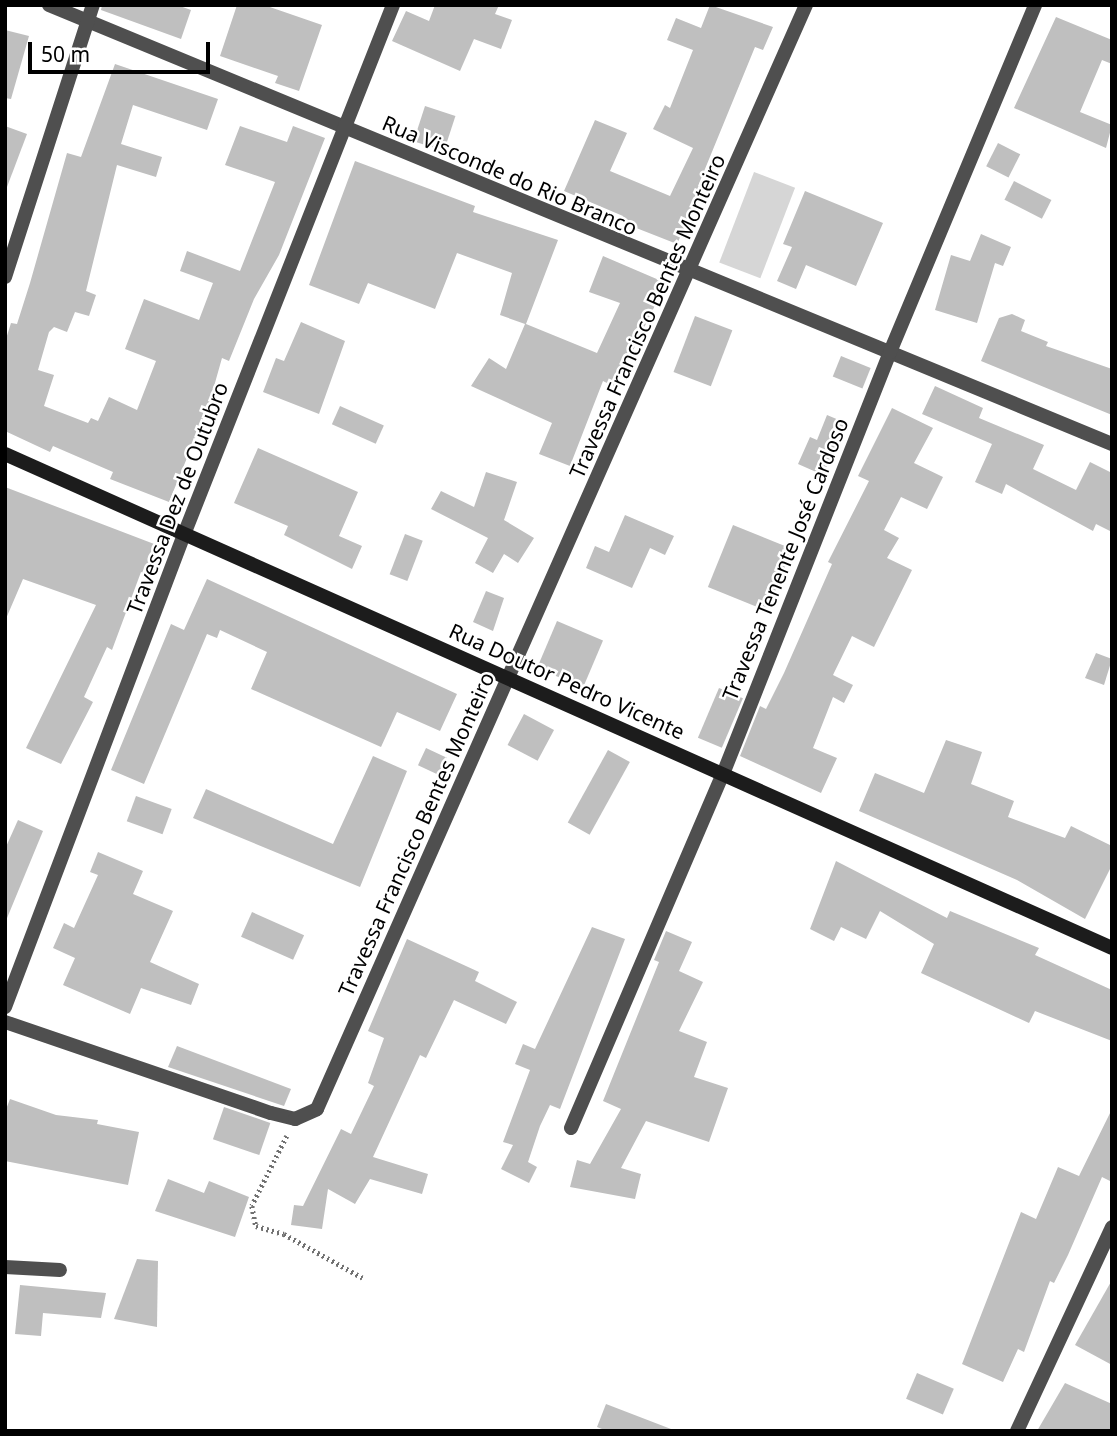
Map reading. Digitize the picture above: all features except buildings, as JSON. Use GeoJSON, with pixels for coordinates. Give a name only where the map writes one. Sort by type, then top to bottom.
{"type":"FeatureCollection","features":[{"type":"Feature","properties":{"kind":"street","name":"Rua Visconde do Rio Branco"},"geometry":{"type":"LineString","coordinates":[[49,5],[689,273],[1112,444]]}},
{"type":"Feature","properties":{"kind":"street"},"geometry":{"type":"LineString","coordinates":[[5,278],[93,5]]}},
{"type":"Feature","properties":{"kind":"street","name":"Travessa Dez de Outubro"},"geometry":{"type":"LineString","coordinates":[[5,1007],[185,532],[393,5]]}},
{"type":"Feature","properties":{"kind":"street","name":"Travessa Francisco Bentes Monteiro"},"geometry":{"type":"LineString","coordinates":[[295,1119],[317,1109],[806,5]]}},
{"type":"Feature","properties":{"kind":"street","name":"Travessa Tenente José Cardoso"},"geometry":{"type":"LineString","coordinates":[[571,1128],[723,774],[890,352],[1035,5]]}},
{"type":"Feature","properties":{"kind":"street","name":"Rua Doutor Pedro Vicente"},"geometry":{"type":"LineString","coordinates":[[5,454],[185,532],[1112,948]]}},
{"type":"Feature","properties":{"kind":"street"},"geometry":{"type":"LineString","coordinates":[[5,1022],[295,1119]]}},
{"type":"Feature","properties":{"kind":"street"},"geometry":{"type":"LineString","coordinates":[[1017,1431],[1112,1227]]}},
{"type":"Feature","properties":{"kind":"street"},"geometry":{"type":"LineString","coordinates":[[5,1267],[60,1270]]}},
{"type":"Feature","properties":{"kind":"path"},"geometry":{"type":"LineString","coordinates":[[295,1119],[252,1206],[256,1226],[284,1234],[363,1278]]}},
{"type":"Feature","properties":{"kind":"shaded area"},"geometry":{"type":"Polygon","coordinates":[[[754,172],[795,188],[760,278],[719,263],[754,172]]]}}]}
